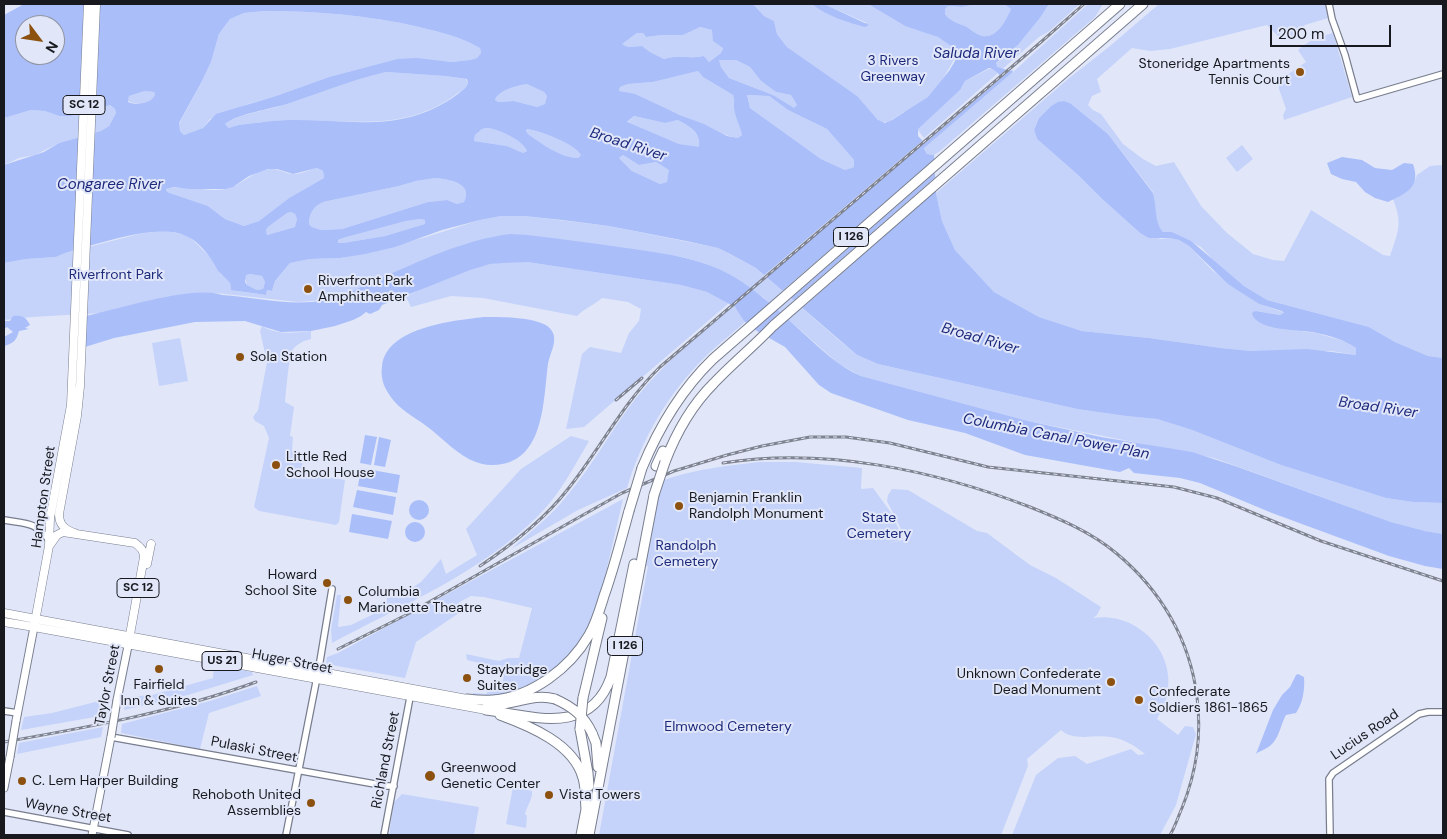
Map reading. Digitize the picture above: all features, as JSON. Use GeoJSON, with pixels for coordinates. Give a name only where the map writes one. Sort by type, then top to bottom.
{"type":"FeatureCollection","features":[{"type":"Feature","properties":{"kind":"highway","name":"I 126"},"geometry":{"type":"LineString","coordinates":[[589,835],[586,809],[589,790],[588,774],[580,729],[583,698],[612,572],[642,468],[659,431],[684,391],[707,364],[740,334],[1120,4]]}},
{"type":"Feature","properties":{"kind":"highway","name":"I 126"},"geometry":{"type":"LineString","coordinates":[[581,835],[595,797],[650,496],[661,464],[682,426],[700,400],[754,342],[1143,4]]}},
{"type":"Feature","properties":{"kind":"highway"},"geometry":{"type":"LineString","coordinates":[[486,710],[560,719],[582,713],[593,706],[600,698],[611,677],[650,496]]}},
{"type":"Feature","properties":{"kind":"highway"},"geometry":{"type":"LineString","coordinates":[[466,699],[495,700],[516,695],[542,683],[564,666],[589,636],[612,572]]}},
{"type":"Feature","properties":{"kind":"highway","name":"US 21"},"geometry":{"type":"LineString","coordinates":[[466,699],[494,706],[534,697],[556,700],[572,708],[582,716],[596,743],[598,761],[595,797]]}},
{"type":"Feature","properties":{"kind":"highway","name":"US 21"},"geometry":{"type":"LineString","coordinates":[[486,710],[534,730],[564,748],[581,772],[585,789],[586,809]]}},
{"type":"Feature","properties":{"kind":"main road","name":"SC 12"},"geometry":{"type":"LineString","coordinates":[[84,206],[88,4]]}},
{"type":"Feature","properties":{"kind":"main road","name":"SC 12"},"geometry":{"type":"LineString","coordinates":[[84,206],[96,6]]}},
{"type":"Feature","properties":{"kind":"main road","name":"Hampton Street"},"geometry":{"type":"LineString","coordinates":[[75,533],[63,527],[59,514],[77,416],[76,386],[84,206]]}},
{"type":"Feature","properties":{"kind":"main road","name":"Hampton Street"},"geometry":{"type":"LineString","coordinates":[[4,788],[49,543],[50,518],[76,386]]}},
{"type":"Feature","properties":{"kind":"main road"},"geometry":{"type":"LineString","coordinates":[[49,543],[59,533],[75,533]]}},
{"type":"Feature","properties":{"kind":"main road","name":"Taylor Street"},"geometry":{"type":"LineString","coordinates":[[75,533],[134,543],[144,554],[93,832]]}},
{"type":"Feature","properties":{"kind":"main road"},"geometry":{"type":"LineString","coordinates":[[140,579],[147,566],[151,544]]}},
{"type":"Feature","properties":{"kind":"main road","name":"Huger Street"},"geometry":{"type":"LineString","coordinates":[[4,613],[35,623],[128,646],[317,676],[411,693],[486,710]]}},
{"type":"Feature","properties":{"kind":"main road","name":"Huger Street"},"geometry":{"type":"LineString","coordinates":[[4,622],[35,623],[130,636],[317,676]]}},
{"type":"Feature","properties":{"kind":"main road","name":"Huger Street"},"geometry":{"type":"LineString","coordinates":[[411,693],[466,699]]}},
{"type":"Feature","properties":{"kind":"street"},"geometry":{"type":"LineString","coordinates":[[1329,4],[1357,99],[1443,74]]}},
{"type":"Feature","properties":{"kind":"street"},"geometry":{"type":"LineString","coordinates":[[36,526],[50,518]]}},
{"type":"Feature","properties":{"kind":"street"},"geometry":{"type":"LineString","coordinates":[[4,520],[36,526],[42,530],[49,543]]}},
{"type":"Feature","properties":{"kind":"street"},"geometry":{"type":"LineString","coordinates":[[286,835],[332,589]]}},
{"type":"Feature","properties":{"kind":"street","name":"Richland Street"},"geometry":{"type":"LineString","coordinates":[[384,835],[411,693]]}},
{"type":"Feature","properties":{"kind":"street"},"geometry":{"type":"LineString","coordinates":[[4,710],[17,717]]}},
{"type":"Feature","properties":{"kind":"street","name":"Lucius Road"},"geometry":{"type":"LineString","coordinates":[[1330,835],[1329,779],[1333,772],[1418,714],[1443,712]]}},
{"type":"Feature","properties":{"kind":"street","name":"Pulaski Street"},"geometry":{"type":"LineString","coordinates":[[111,737],[394,786]]}},
{"type":"Feature","properties":{"kind":"street","name":"Wayne Street"},"geometry":{"type":"LineString","coordinates":[[4,812],[93,832],[128,835]]}},
{"type":"Feature","properties":{"kind":"green space","name":"3 Rivers Greenway"},"geometry":{"type":"Polygon","coordinates":[[[753,4],[812,4],[832,16],[850,23],[867,23],[824,4],[868,4],[905,26],[921,30],[945,40],[955,50],[956,56],[940,84],[952,97],[962,88],[965,81],[991,68],[1018,45],[1049,4],[1080,4],[1048,32],[1039,37],[924,138],[904,112],[888,122],[880,122],[856,96],[787,47],[777,34],[774,21],[764,16],[753,4]]]}},
{"type":"Feature","properties":{"kind":"green space"},"geometry":{"type":"Polygon","coordinates":[[[976,4],[1004,4],[1011,9],[1000,28],[992,35],[987,36],[977,34],[965,26],[956,23],[945,14],[945,9],[948,6],[962,7],[976,4]]]}},
{"type":"Feature","properties":{"kind":"green space"},"geometry":{"type":"Polygon","coordinates":[[[1088,4],[1103,4],[1095,17],[940,151],[934,155],[927,154],[924,147],[1013,72],[1088,4]]]}},
{"type":"Feature","properties":{"kind":"green space"},"geometry":{"type":"Polygon","coordinates":[[[1159,4],[1326,4],[1328,18],[1305,25],[1287,41],[1283,41],[1267,25],[1170,49],[1150,51],[1132,48],[1097,79],[1101,92],[1092,96],[1088,105],[1101,114],[1123,144],[1143,159],[1156,166],[1174,162],[1201,206],[1227,233],[1253,254],[1273,260],[1284,261],[1311,210],[1383,255],[1390,256],[1399,222],[1393,199],[1408,190],[1417,175],[1430,166],[1443,165],[1443,358],[1428,356],[1395,342],[1369,327],[1267,300],[1244,286],[1215,262],[1201,247],[1172,232],[1163,232],[1156,219],[1153,192],[1108,134],[1070,103],[1064,101],[1051,106],[1039,118],[1034,130],[1037,139],[1140,233],[1161,239],[1179,240],[1189,246],[1212,270],[1249,297],[1259,304],[1283,312],[1284,314],[1281,315],[1256,311],[1283,329],[1316,333],[1347,342],[1356,348],[1356,355],[1331,351],[1251,351],[1082,331],[1039,317],[994,292],[955,250],[942,221],[936,193],[1068,79],[1159,4]]]}},
{"type":"Feature","properties":{"kind":"green space"},"geometry":{"type":"Polygon","coordinates":[[[264,11],[303,12],[381,19],[458,38],[480,48],[481,53],[477,58],[451,62],[397,59],[329,77],[210,119],[203,128],[184,135],[180,131],[179,124],[211,62],[219,34],[230,19],[244,13],[264,11]]]}},
{"type":"Feature","properties":{"kind":"green space"},"geometry":{"type":"Polygon","coordinates":[[[699,27],[712,30],[723,47],[721,53],[709,62],[704,56],[664,59],[642,46],[628,47],[622,44],[637,33],[643,33],[646,37],[683,35],[699,27]]]}},
{"type":"Feature","properties":{"kind":"green space"},"geometry":{"type":"Polygon","coordinates":[[[1333,33],[1352,97],[1284,120],[1283,115],[1286,109],[1279,89],[1278,77],[1287,75],[1306,62],[1298,50],[1314,39],[1333,33]]]}},
{"type":"Feature","properties":{"kind":"green space"},"geometry":{"type":"Polygon","coordinates":[[[719,60],[736,60],[750,67],[761,81],[776,92],[791,95],[797,105],[794,109],[773,95],[729,78],[721,67],[719,60]]]}},
{"type":"Feature","properties":{"kind":"green space"},"geometry":{"type":"Polygon","coordinates":[[[698,71],[703,77],[733,95],[742,135],[738,138],[619,91],[620,87],[628,84],[653,82],[698,71]]]}},
{"type":"Feature","properties":{"kind":"green space"},"geometry":{"type":"Polygon","coordinates":[[[386,72],[466,79],[467,86],[435,107],[411,116],[387,120],[363,122],[289,120],[237,125],[229,128],[225,124],[246,115],[386,72]]]}},
{"type":"Feature","properties":{"kind":"green space"},"geometry":{"type":"Polygon","coordinates":[[[527,84],[544,92],[547,96],[545,104],[537,107],[514,101],[497,102],[495,100],[504,91],[527,84]]]}},
{"type":"Feature","properties":{"kind":"green space"},"geometry":{"type":"Polygon","coordinates":[[[145,91],[154,92],[154,97],[151,100],[144,103],[131,103],[128,101],[129,96],[145,91]]]}},
{"type":"Feature","properties":{"kind":"green space"},"geometry":{"type":"Polygon","coordinates":[[[747,95],[769,96],[788,110],[827,129],[854,160],[854,167],[845,170],[821,159],[750,108],[747,95]]]}},
{"type":"Feature","properties":{"kind":"green space"},"geometry":{"type":"Polygon","coordinates":[[[110,105],[115,109],[116,113],[109,126],[101,131],[59,143],[35,155],[19,158],[4,165],[4,118],[31,110],[45,111],[59,116],[71,116],[110,105]]]}},
{"type":"Feature","properties":{"kind":"green space"},"geometry":{"type":"Polygon","coordinates":[[[634,116],[665,123],[678,120],[694,131],[698,138],[699,148],[679,144],[627,123],[634,116]]]}},
{"type":"Feature","properties":{"kind":"green space"},"geometry":{"type":"Polygon","coordinates":[[[487,128],[510,136],[521,143],[527,151],[523,153],[507,146],[474,141],[475,135],[482,129],[487,128]]]}},
{"type":"Feature","properties":{"kind":"green space"},"geometry":{"type":"Polygon","coordinates":[[[527,129],[557,139],[578,151],[581,155],[578,158],[558,153],[528,134],[526,132],[527,129]]]}},
{"type":"Feature","properties":{"kind":"green space"},"geometry":{"type":"Polygon","coordinates":[[[1242,145],[1253,159],[1237,172],[1226,158],[1242,145]]]}},
{"type":"Feature","properties":{"kind":"green space"},"geometry":{"type":"Polygon","coordinates":[[[623,155],[639,165],[656,162],[670,170],[667,182],[660,184],[632,171],[619,158],[623,155]]]}},
{"type":"Feature","properties":{"kind":"green space"},"geometry":{"type":"Polygon","coordinates":[[[317,168],[323,171],[324,178],[289,198],[259,221],[244,226],[225,219],[208,206],[167,192],[166,189],[176,187],[224,189],[269,169],[294,174],[317,168]]]}},
{"type":"Feature","properties":{"kind":"green space"},"geometry":{"type":"Polygon","coordinates":[[[435,178],[453,181],[463,186],[466,190],[464,202],[457,204],[447,200],[428,202],[342,229],[321,230],[309,224],[313,210],[323,202],[435,178]]]}},
{"type":"Feature","properties":{"kind":"green space"},"geometry":{"type":"Polygon","coordinates":[[[291,212],[295,214],[297,219],[295,227],[267,235],[266,230],[268,227],[291,212]]]}},
{"type":"Feature","properties":{"kind":"green space","name":"Riverfront Park"},"geometry":{"type":"Polygon","coordinates":[[[501,216],[524,216],[609,226],[718,248],[756,268],[857,355],[878,364],[1077,409],[1157,419],[1192,430],[1281,465],[1386,498],[1413,502],[1443,503],[1443,534],[1391,522],[1214,458],[1028,421],[861,376],[839,364],[763,297],[726,273],[704,263],[682,257],[528,235],[498,236],[465,244],[346,293],[324,300],[298,302],[216,293],[187,294],[164,297],[102,313],[4,320],[4,263],[56,257],[139,234],[161,231],[188,236],[211,258],[221,275],[228,279],[231,286],[238,291],[266,295],[267,290],[272,291],[275,281],[290,263],[310,259],[340,258],[423,238],[480,220],[501,216]]]}},
{"type":"Feature","properties":{"kind":"green space"},"geometry":{"type":"Polygon","coordinates":[[[420,219],[425,220],[425,224],[385,236],[338,243],[338,240],[343,238],[420,219]]]}},
{"type":"Feature","properties":{"kind":"green space"},"geometry":{"type":"Polygon","coordinates":[[[527,262],[681,285],[707,292],[729,303],[584,427],[566,429],[582,354],[590,347],[621,353],[629,333],[639,321],[641,309],[628,302],[602,298],[577,316],[483,298],[451,296],[411,307],[406,297],[425,287],[468,270],[489,264],[527,262]]]}},
{"type":"Feature","properties":{"kind":"green space"},"geometry":{"type":"Polygon","coordinates":[[[250,274],[262,276],[265,282],[263,289],[257,290],[247,285],[245,277],[250,274]]]}},
{"type":"Feature","properties":{"kind":"green space"},"geometry":{"type":"Polygon","coordinates":[[[733,306],[738,310],[745,322],[714,348],[679,386],[649,434],[640,452],[627,488],[578,510],[511,549],[547,518],[577,484],[635,399],[666,364],[733,306]]]}},
{"type":"Feature","properties":{"kind":"green space"},"geometry":{"type":"Polygon","coordinates":[[[262,326],[280,332],[311,331],[311,339],[300,343],[292,351],[285,402],[294,407],[290,436],[293,437],[292,451],[301,456],[304,473],[345,480],[339,522],[336,525],[259,511],[254,507],[269,438],[264,426],[255,421],[253,417],[258,410],[267,362],[260,331],[262,326]]]}},
{"type":"Feature","properties":{"kind":"green space"},"geometry":{"type":"Polygon","coordinates":[[[180,338],[188,381],[159,386],[152,343],[180,338]]]}},
{"type":"Feature","properties":{"kind":"green space"},"geometry":{"type":"Polygon","coordinates":[[[571,436],[589,441],[553,499],[516,536],[492,554],[440,587],[332,643],[331,630],[337,595],[341,595],[338,627],[351,625],[386,608],[387,597],[409,590],[421,582],[441,559],[446,574],[477,555],[466,529],[521,469],[571,436]]]}},
{"type":"Feature","properties":{"kind":"green space"},"geometry":{"type":"Polygon","coordinates":[[[760,462],[796,462],[862,468],[861,489],[873,488],[892,514],[903,539],[888,544],[906,539],[887,501],[888,495],[892,489],[908,490],[977,531],[987,533],[1030,565],[1056,578],[1101,607],[1093,618],[1108,617],[1123,620],[1148,636],[1158,647],[1165,660],[1168,675],[1167,698],[1157,719],[1178,735],[1185,726],[1193,727],[1196,734],[1176,805],[1160,835],[1012,835],[1036,775],[1058,758],[1075,756],[1087,764],[1131,749],[1138,755],[1145,754],[1133,745],[1120,739],[1104,736],[1078,737],[1066,734],[1061,730],[1027,759],[1028,766],[1001,835],[599,835],[648,566],[642,566],[660,482],[696,471],[760,462]]]}},
{"type":"Feature","properties":{"kind":"green space"},"geometry":{"type":"Polygon","coordinates":[[[623,499],[597,611],[583,640],[563,664],[532,686],[504,696],[472,697],[473,693],[486,694],[490,689],[501,690],[505,669],[467,660],[466,654],[499,661],[508,658],[519,658],[532,608],[484,597],[471,596],[458,603],[459,613],[416,642],[405,678],[326,664],[327,657],[338,653],[623,499]]]}},
{"type":"Feature","properties":{"kind":"green space"},"geometry":{"type":"Polygon","coordinates":[[[214,665],[252,672],[253,675],[188,695],[124,710],[127,697],[152,695],[213,678],[214,665]]]}},
{"type":"Feature","properties":{"kind":"green space"},"geometry":{"type":"Polygon","coordinates":[[[257,686],[261,696],[209,713],[200,749],[121,733],[122,724],[210,701],[257,686]]]}},
{"type":"Feature","properties":{"kind":"green space"},"geometry":{"type":"Polygon","coordinates":[[[101,695],[108,696],[106,715],[21,730],[24,717],[52,713],[99,701],[101,695]]]}},
{"type":"Feature","properties":{"kind":"green space"},"geometry":{"type":"Polygon","coordinates":[[[103,727],[101,737],[17,754],[19,743],[103,727]]]}},
{"type":"Feature","properties":{"kind":"green space"},"geometry":{"type":"Polygon","coordinates":[[[513,787],[532,791],[525,814],[527,816],[526,828],[506,824],[513,787]]]}},
{"type":"Feature","properties":{"kind":"green space"},"geometry":{"type":"Polygon","coordinates":[[[402,794],[479,807],[474,835],[389,835],[394,802],[402,794]]]}},
{"type":"Feature","properties":{"kind":"water"},"geometry":{"type":"Polygon","coordinates":[[[24,4],[753,4],[764,16],[774,21],[777,34],[787,47],[857,96],[878,120],[885,123],[928,97],[949,71],[955,61],[956,53],[951,46],[938,37],[905,26],[868,4],[976,4],[962,7],[948,6],[945,9],[945,14],[951,20],[977,34],[987,36],[992,35],[1000,28],[1011,9],[1004,4],[1049,4],[1018,45],[996,63],[997,67],[1012,70],[1013,72],[924,148],[927,154],[934,155],[936,193],[942,221],[955,250],[994,292],[1039,317],[1082,331],[1251,351],[1307,349],[1356,355],[1356,348],[1333,337],[1262,324],[1256,320],[1252,314],[1253,312],[1280,315],[1284,313],[1259,304],[1228,284],[1189,246],[1179,240],[1149,238],[1140,233],[1037,139],[1034,130],[1039,118],[1058,102],[1070,103],[1108,134],[1153,193],[1158,224],[1163,232],[1172,232],[1191,241],[1244,286],[1267,300],[1369,327],[1395,342],[1428,356],[1443,358],[1443,503],[1413,502],[1386,498],[1281,465],[1192,430],[1157,419],[1077,409],[878,364],[857,355],[756,268],[730,254],[718,248],[609,226],[524,216],[501,216],[480,220],[442,230],[395,247],[365,254],[340,258],[310,259],[290,263],[275,281],[272,291],[267,290],[266,295],[231,290],[230,283],[219,272],[208,254],[191,239],[174,232],[143,233],[126,236],[56,257],[4,263],[4,165],[44,152],[59,143],[101,131],[109,126],[116,113],[115,109],[110,105],[71,116],[59,116],[45,111],[31,110],[4,118],[4,15],[24,4]],[[264,11],[244,13],[230,19],[219,34],[211,62],[179,123],[180,131],[184,135],[203,128],[216,114],[276,96],[329,77],[397,59],[417,58],[451,62],[477,58],[481,53],[480,48],[458,38],[381,19],[322,13],[264,11]],[[700,27],[683,35],[646,37],[643,33],[637,33],[622,44],[628,47],[642,46],[664,59],[704,56],[709,62],[721,53],[723,48],[713,41],[712,30],[700,27]],[[719,60],[721,67],[729,78],[773,95],[794,108],[797,105],[791,95],[776,92],[761,81],[750,67],[736,60],[719,60]],[[989,68],[965,81],[961,89],[918,129],[918,136],[925,143],[1001,78],[998,73],[989,68]],[[698,71],[653,82],[628,84],[620,87],[619,91],[635,94],[727,136],[738,138],[742,135],[735,113],[733,95],[703,77],[698,71]],[[386,72],[287,104],[230,120],[225,124],[229,128],[242,124],[289,120],[387,121],[410,117],[434,108],[458,94],[468,84],[467,79],[445,76],[386,72]],[[527,84],[508,89],[495,100],[498,102],[514,101],[537,107],[545,104],[547,96],[544,92],[527,84]],[[145,91],[129,96],[128,102],[140,104],[148,102],[155,94],[154,92],[145,91]],[[747,95],[750,108],[821,159],[845,170],[854,167],[854,160],[827,129],[788,110],[769,96],[747,95]],[[634,116],[627,122],[679,144],[699,147],[696,134],[678,120],[665,123],[634,116]],[[482,129],[475,135],[474,141],[507,146],[523,153],[527,151],[515,139],[492,129],[482,129]],[[527,129],[528,134],[552,150],[564,155],[578,158],[581,155],[572,147],[540,132],[527,129]],[[623,155],[619,158],[632,171],[660,184],[667,182],[669,170],[656,162],[639,165],[623,155]],[[317,168],[293,174],[277,169],[268,169],[249,176],[233,187],[226,189],[174,187],[166,189],[167,192],[208,206],[225,219],[244,226],[259,221],[289,198],[324,178],[323,171],[317,168]],[[435,178],[323,202],[313,210],[309,224],[321,230],[342,229],[428,202],[447,200],[457,204],[464,202],[466,196],[466,190],[458,183],[435,178]],[[287,213],[266,230],[267,235],[295,227],[297,219],[295,214],[287,213]],[[425,220],[406,221],[338,240],[338,243],[343,243],[385,236],[425,224],[425,220]],[[250,274],[246,275],[245,282],[257,290],[263,289],[265,282],[262,276],[250,274]]]}},
{"type":"Feature","properties":{"kind":"water"},"geometry":{"type":"Polygon","coordinates":[[[812,4],[824,4],[869,25],[865,27],[844,21],[812,4]]]}},
{"type":"Feature","properties":{"kind":"water"},"geometry":{"type":"Polygon","coordinates":[[[1342,157],[1362,160],[1375,168],[1392,170],[1404,163],[1413,164],[1415,172],[1414,184],[1406,192],[1388,202],[1375,198],[1365,192],[1356,182],[1331,174],[1327,163],[1342,157]]]}},
{"type":"Feature","properties":{"kind":"water","name":"Columbia Canal Power Plan"},"geometry":{"type":"Polygon","coordinates":[[[510,234],[641,250],[686,258],[715,267],[750,288],[774,306],[830,357],[845,368],[861,376],[1028,421],[1101,437],[1192,452],[1391,522],[1443,534],[1443,569],[1389,556],[1272,513],[1200,483],[1180,478],[1134,473],[1129,468],[1120,472],[1025,455],[965,433],[908,420],[831,393],[819,385],[785,347],[744,321],[735,307],[707,292],[681,285],[527,262],[490,264],[382,305],[379,310],[370,314],[366,312],[353,320],[311,331],[281,332],[245,321],[195,322],[114,338],[85,347],[86,316],[155,299],[192,293],[209,293],[287,302],[324,300],[351,291],[459,246],[510,234]]]}},
{"type":"Feature","properties":{"kind":"water"},"geometry":{"type":"Polygon","coordinates":[[[13,316],[25,318],[30,325],[25,328],[29,329],[19,331],[14,341],[4,346],[4,337],[13,332],[7,327],[4,329],[4,321],[10,321],[13,316]]]}},
{"type":"Feature","properties":{"kind":"water"},"geometry":{"type":"Polygon","coordinates":[[[483,317],[520,318],[540,322],[547,326],[554,335],[542,412],[532,442],[523,454],[510,462],[493,465],[475,462],[467,458],[402,409],[388,393],[382,376],[382,366],[387,353],[396,342],[408,334],[439,324],[483,317]]]}},
{"type":"Feature","properties":{"kind":"water"},"geometry":{"type":"Polygon","coordinates":[[[365,435],[377,437],[371,465],[360,463],[365,435]]]}},
{"type":"Feature","properties":{"kind":"water"},"geometry":{"type":"Polygon","coordinates":[[[379,437],[391,440],[385,467],[374,465],[379,437]]]}},
{"type":"Feature","properties":{"kind":"water"},"geometry":{"type":"Polygon","coordinates":[[[361,468],[400,475],[397,493],[358,486],[361,468]]]}},
{"type":"Feature","properties":{"kind":"water"},"geometry":{"type":"Polygon","coordinates":[[[357,490],[396,497],[393,515],[353,507],[357,490]]]}},
{"type":"Feature","properties":{"kind":"water"},"geometry":{"type":"Polygon","coordinates":[[[419,500],[426,503],[429,510],[426,517],[419,520],[412,517],[409,510],[412,503],[419,500]]]}},
{"type":"Feature","properties":{"kind":"water"},"geometry":{"type":"Polygon","coordinates":[[[352,514],[392,521],[388,539],[349,532],[352,514]]]}},
{"type":"Feature","properties":{"kind":"water"},"geometry":{"type":"Polygon","coordinates":[[[415,522],[422,525],[425,532],[422,539],[415,542],[408,539],[405,532],[408,525],[415,522]]]}},
{"type":"Feature","properties":{"kind":"water"},"geometry":{"type":"Polygon","coordinates":[[[1298,674],[1304,677],[1304,682],[1303,696],[1296,713],[1286,715],[1279,733],[1271,745],[1256,754],[1273,710],[1298,674]]]}},
{"type":"Feature","properties":{"kind":"pier"},"geometry":{"type":"Polygon","coordinates":[[[1008,68],[1013,68],[764,279],[762,277],[1008,68]]]}},
{"type":"Feature","properties":{"kind":"pier"},"geometry":{"type":"Polygon","coordinates":[[[937,157],[937,171],[789,300],[781,292],[937,157]]]}},
{"type":"Feature","properties":{"kind":"pier"},"geometry":{"type":"Polygon","coordinates":[[[938,175],[938,189],[800,310],[792,302],[938,175]]]}},
{"type":"Feature","properties":{"kind":"railway"},"geometry":{"type":"LineString","coordinates":[[480,566],[527,531],[559,500],[580,474],[623,411],[660,367],[1084,4]]}},
{"type":"Feature","properties":{"kind":"railway"},"geometry":{"type":"LineString","coordinates":[[616,400],[642,378]]}},
{"type":"Feature","properties":{"kind":"railway"},"geometry":{"type":"LineString","coordinates":[[338,649],[406,615],[622,493],[674,471],[727,455],[810,437],[846,437],[890,443],[988,467],[1174,487],[1217,498],[1321,541],[1443,581]]}},
{"type":"Feature","properties":{"kind":"railway"},"geometry":{"type":"LineString","coordinates":[[723,463],[801,458],[840,460],[918,473],[956,482],[993,494],[1064,521],[1086,532],[1116,553],[1147,583],[1160,600],[1180,636],[1193,676],[1199,726],[1195,767],[1187,794],[1170,835]]}},
{"type":"Feature","properties":{"kind":"railway"},"geometry":{"type":"LineString","coordinates":[[4,742],[163,710],[225,693],[256,682]]}},
{"type":"Feature","properties":{"kind":"place","name":"Stoneridge Apartments Tennis Court"},"geometry":{"type":"Point","coordinates":[1300,72]}},
{"type":"Feature","properties":{"kind":"place","name":"Riverfront Park Amphitheater"},"geometry":{"type":"Point","coordinates":[308,289]}},
{"type":"Feature","properties":{"kind":"place","name":"Sola Station"},"geometry":{"type":"Point","coordinates":[240,357]}},
{"type":"Feature","properties":{"kind":"place","name":"Little Red School House"},"geometry":{"type":"Point","coordinates":[276,465]}},
{"type":"Feature","properties":{"kind":"place","name":"Benjamin Franklin Randolph Monument"},"geometry":{"type":"Point","coordinates":[679,506]}},
{"type":"Feature","properties":{"kind":"place","name":"Howard School Site"},"geometry":{"type":"Point","coordinates":[327,583]}},
{"type":"Feature","properties":{"kind":"place","name":"Columbia Marionette Theatre"},"geometry":{"type":"Point","coordinates":[348,600]}},
{"type":"Feature","properties":{"kind":"place","name":"Fairfield Inn & Suites"},"geometry":{"type":"Point","coordinates":[159,669]}},
{"type":"Feature","properties":{"kind":"place","name":"Staybridge Suites"},"geometry":{"type":"Point","coordinates":[467,678]}},
{"type":"Feature","properties":{"kind":"place","name":"Unknown Confederate Dead Monument"},"geometry":{"type":"Point","coordinates":[1111,682]}},
{"type":"Feature","properties":{"kind":"place","name":"Confederate Soldiers 1861-1865"},"geometry":{"type":"Point","coordinates":[1139,700]}},
{"type":"Feature","properties":{"kind":"place","name":"Greenwood Genetic Center"},"geometry":{"type":"Point","coordinates":[430,776]}},
{"type":"Feature","properties":{"kind":"place","name":"C. Lem Harper Building"},"geometry":{"type":"Point","coordinates":[22,781]}},
{"type":"Feature","properties":{"kind":"place","name":"Vista Towers"},"geometry":{"type":"Point","coordinates":[549,795]}},
{"type":"Feature","properties":{"kind":"place","name":"Rehoboth United Assemblies"},"geometry":{"type":"Point","coordinates":[311,803]}},
{"type":"Feature","properties":{"kind":"water label","name":"Saluda River"},"geometry":{"type":"Point","coordinates":[976,54]}},
{"type":"Feature","properties":{"kind":"water label","name":"Broad River"},"geometry":{"type":"Point","coordinates":[628,145]}},
{"type":"Feature","properties":{"kind":"water label","name":"Congaree River"},"geometry":{"type":"Point","coordinates":[110,185]}},
{"type":"Feature","properties":{"kind":"water label","name":"Broad River"},"geometry":{"type":"Point","coordinates":[980,339]}},
{"type":"Feature","properties":{"kind":"water label","name":"Broad River"},"geometry":{"type":"Point","coordinates":[1378,408]}},
{"type":"Feature","properties":{"kind":"park label","name":"State Cemetery"},"geometry":{"type":"Point","coordinates":[879,526]}},
{"type":"Feature","properties":{"kind":"park label","name":"Randolph Cemetery"},"geometry":{"type":"Point","coordinates":[686,554]}},
{"type":"Feature","properties":{"kind":"park label","name":"Elmwood Cemetery"},"geometry":{"type":"Point","coordinates":[728,727]}}]}
